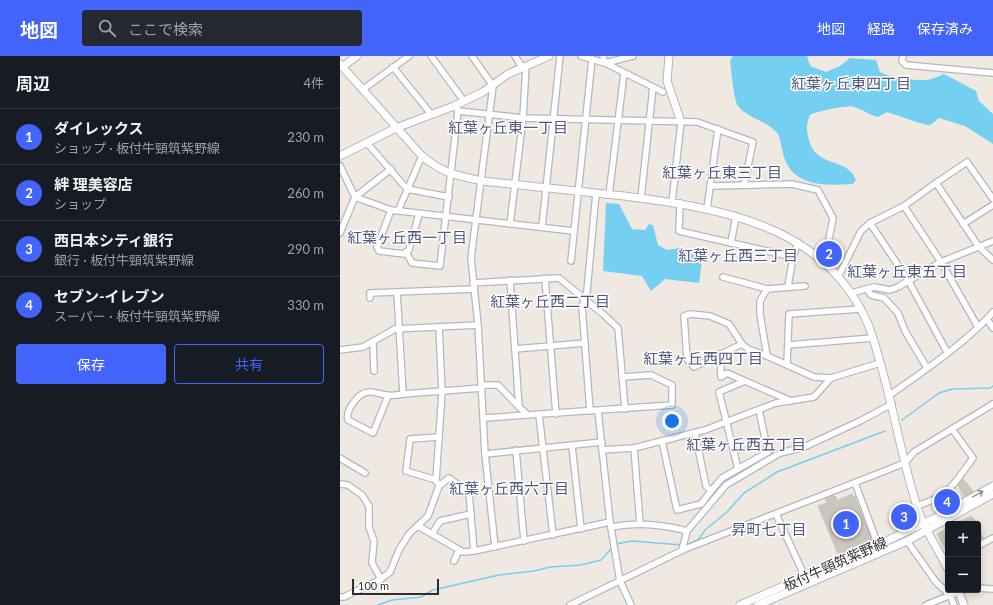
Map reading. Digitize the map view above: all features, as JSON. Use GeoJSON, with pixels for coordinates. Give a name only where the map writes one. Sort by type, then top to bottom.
{"type":"FeatureCollection","features":[{"type":"Feature","properties":{"kind":"street"},"geometry":{"type":"LineString","coordinates":[[357,56],[341,66],[422,156],[437,168],[451,174],[482,181],[676,202],[736,216],[766,225],[798,242],[822,261],[838,276],[851,293],[860,308],[873,338],[890,395],[916,506],[925,528],[945,562]]}},
{"type":"Feature","properties":{"kind":"street"},"geometry":{"type":"LineString","coordinates":[[362,90],[409,56]]}},
{"type":"Feature","properties":{"kind":"street"},"geometry":{"type":"LineString","coordinates":[[430,56],[464,101]]}},
{"type":"Feature","properties":{"kind":"street"},"geometry":{"type":"LineString","coordinates":[[472,56],[494,86],[471,258],[478,325],[485,454],[495,547]]}},
{"type":"Feature","properties":{"kind":"street"},"geometry":{"type":"LineString","coordinates":[[510,224],[523,118],[524,66],[515,56]]}},
{"type":"Feature","properties":{"kind":"street"},"geometry":{"type":"LineString","coordinates":[[406,252],[412,263],[440,266],[449,197],[456,109],[464,101],[494,86],[508,74],[549,56]]}},
{"type":"Feature","properties":{"kind":"street"},"geometry":{"type":"LineString","coordinates":[[542,227],[560,56]]}},
{"type":"Feature","properties":{"kind":"street"},"geometry":{"type":"LineString","coordinates":[[581,56],[605,63],[663,92]]}},
{"type":"Feature","properties":{"kind":"street"},"geometry":{"type":"LineString","coordinates":[[603,56],[605,63]]}},
{"type":"Feature","properties":{"kind":"street"},"geometry":{"type":"LineString","coordinates":[[605,63],[633,56]]}},
{"type":"Feature","properties":{"kind":"street"},"geometry":{"type":"LineString","coordinates":[[669,56],[667,81],[681,122],[676,202],[679,231],[793,257]]}},
{"type":"Feature","properties":{"kind":"street"},"geometry":{"type":"LineString","coordinates":[[903,56],[902,61],[906,65],[993,73]]}},
{"type":"Feature","properties":{"kind":"street"},"geometry":{"type":"LineString","coordinates":[[571,261],[577,191],[592,59]]}},
{"type":"Feature","properties":{"kind":"street"},"geometry":{"type":"LineString","coordinates":[[393,67],[431,114]]}},
{"type":"Feature","properties":{"kind":"street"},"geometry":{"type":"LineString","coordinates":[[609,195],[617,120],[624,73]]}},
{"type":"Feature","properties":{"kind":"street"},"geometry":{"type":"LineString","coordinates":[[641,198],[653,87]]}},
{"type":"Feature","properties":{"kind":"street"},"geometry":{"type":"LineString","coordinates":[[340,156],[396,128],[431,114],[456,109],[523,118],[697,122],[753,142],[744,185]]}},
{"type":"Feature","properties":{"kind":"street"},"geometry":{"type":"LineString","coordinates":[[707,210],[718,129]]}},
{"type":"Feature","properties":{"kind":"street"},"geometry":{"type":"LineString","coordinates":[[367,143],[407,189],[449,197]]}},
{"type":"Feature","properties":{"kind":"street"},"geometry":{"type":"LineString","coordinates":[[398,211],[422,156]]}},
{"type":"Feature","properties":{"kind":"street"},"geometry":{"type":"LineString","coordinates":[[838,276],[861,231],[870,223],[904,206],[967,162],[993,199]]}},
{"type":"Feature","properties":{"kind":"street"},"geometry":{"type":"LineString","coordinates":[[340,166],[355,197],[391,210],[573,231]]}},
{"type":"Feature","properties":{"kind":"street"},"geometry":{"type":"LineString","coordinates":[[340,233],[355,197],[391,169]]}},
{"type":"Feature","properties":{"kind":"street"},"geometry":{"type":"LineString","coordinates":[[936,183],[979,247],[993,260]]}},
{"type":"Feature","properties":{"kind":"street"},"geometry":{"type":"LineString","coordinates":[[711,186],[792,184],[818,190],[833,218],[828,244],[822,261]]}},
{"type":"Feature","properties":{"kind":"street"},"geometry":{"type":"LineString","coordinates":[[590,411],[582,307],[587,291],[596,193]]}},
{"type":"Feature","properties":{"kind":"street"},"geometry":{"type":"LineString","coordinates":[[963,224],[993,205]]}},
{"type":"Feature","properties":{"kind":"street"},"geometry":{"type":"LineString","coordinates":[[904,206],[941,262],[978,327]]}},
{"type":"Feature","properties":{"kind":"street"},"geometry":{"type":"LineString","coordinates":[[391,210],[377,247],[379,251],[404,254],[409,250],[419,214]]}},
{"type":"Feature","properties":{"kind":"street"},"geometry":{"type":"LineString","coordinates":[[731,243],[736,216]]}},
{"type":"Feature","properties":{"kind":"street"},"geometry":{"type":"LineString","coordinates":[[870,223],[908,280],[947,352]]}},
{"type":"Feature","properties":{"kind":"street"},"geometry":{"type":"LineString","coordinates":[[851,293],[874,287],[890,290],[898,288],[908,280],[941,262],[993,241]]}},
{"type":"Feature","properties":{"kind":"street"},"geometry":{"type":"LineString","coordinates":[[788,286],[793,257],[798,242]]}},
{"type":"Feature","properties":{"kind":"street"},"geometry":{"type":"LineString","coordinates":[[545,278],[556,414]]}},
{"type":"Feature","properties":{"kind":"street"},"geometry":{"type":"LineString","coordinates":[[370,298],[370,293],[473,286],[510,280],[559,278],[618,328],[625,409]]}},
{"type":"Feature","properties":{"kind":"street"},"geometry":{"type":"LineString","coordinates":[[723,278],[767,289],[788,286],[805,286]]}},
{"type":"Feature","properties":{"kind":"street"},"geometry":{"type":"LineString","coordinates":[[510,280],[519,407]]}},
{"type":"Feature","properties":{"kind":"street"},"geometry":{"type":"LineString","coordinates":[[767,289],[760,301],[760,314],[767,356]]}},
{"type":"Feature","properties":{"kind":"street"},"geometry":{"type":"LineString","coordinates":[[867,289],[871,295],[884,298],[898,313],[905,330],[927,368]]}},
{"type":"Feature","properties":{"kind":"street"},"geometry":{"type":"LineString","coordinates":[[397,292],[403,394]]}},
{"type":"Feature","properties":{"kind":"street"},"geometry":{"type":"LineString","coordinates":[[787,364],[789,314],[860,308]]}},
{"type":"Feature","properties":{"kind":"street"},"geometry":{"type":"LineString","coordinates":[[890,395],[947,352],[978,327],[993,312]]}},
{"type":"Feature","properties":{"kind":"street"},"geometry":{"type":"LineString","coordinates":[[742,344],[694,367],[688,359],[684,316],[691,314],[710,316],[729,324],[742,344],[748,349],[787,364],[814,377],[831,378],[880,363]]}},
{"type":"Feature","properties":{"kind":"street"},"geometry":{"type":"LineString","coordinates":[[987,319],[993,328]]}},
{"type":"Feature","properties":{"kind":"street"},"geometry":{"type":"LineString","coordinates":[[340,350],[363,347],[395,329],[478,325]]}},
{"type":"Feature","properties":{"kind":"street"},"geometry":{"type":"LineString","coordinates":[[439,327],[442,392],[436,480],[439,486]]}},
{"type":"Feature","properties":{"kind":"street"},"geometry":{"type":"LineString","coordinates":[[788,345],[873,338]]}},
{"type":"Feature","properties":{"kind":"street"},"geometry":{"type":"LineString","coordinates":[[373,342],[374,371]]}},
{"type":"Feature","properties":{"kind":"street"},"geometry":{"type":"LineString","coordinates":[[516,349],[584,342]]}},
{"type":"Feature","properties":{"kind":"street"},"geometry":{"type":"LineString","coordinates":[[720,354],[721,377],[728,373],[791,401]]}},
{"type":"Feature","properties":{"kind":"street"},"geometry":{"type":"LineString","coordinates":[[484,418],[672,405],[672,385],[651,375],[622,377]]}},
{"type":"Feature","properties":{"kind":"street"},"geometry":{"type":"LineString","coordinates":[[602,450],[634,448],[695,433],[776,403],[814,397],[831,378]]}},
{"type":"Feature","properties":{"kind":"street"},"geometry":{"type":"LineString","coordinates":[[738,469],[719,392],[745,381]]}},
{"type":"Feature","properties":{"kind":"street"},"geometry":{"type":"LineString","coordinates":[[388,396],[373,433],[348,420],[346,416],[352,404],[363,394],[369,391],[388,396],[442,392],[498,385],[528,415]]}},
{"type":"Feature","properties":{"kind":"street"},"geometry":{"type":"LineString","coordinates":[[682,550],[688,531],[726,485],[780,453],[804,447],[860,421],[892,404]]}},
{"type":"Feature","properties":{"kind":"street"},"geometry":{"type":"LineString","coordinates":[[570,605],[682,550],[905,463],[914,452],[993,404]]}},
{"type":"Feature","properties":{"kind":"street"},"geometry":{"type":"LineString","coordinates":[[662,441],[677,510],[701,504],[722,478],[768,452],[759,410]]}},
{"type":"Feature","properties":{"kind":"street"},"geometry":{"type":"LineString","coordinates":[[598,411],[610,525],[620,580],[631,605]]}},
{"type":"Feature","properties":{"kind":"street"},"geometry":{"type":"LineString","coordinates":[[539,415],[553,534]]}},
{"type":"Feature","properties":{"kind":"street"},"geometry":{"type":"LineString","coordinates":[[916,506],[934,501],[948,492],[973,458],[952,428]]}},
{"type":"Feature","properties":{"kind":"street"},"geometry":{"type":"LineString","coordinates":[[695,433],[706,486],[711,491]]}},
{"type":"Feature","properties":{"kind":"street"},"geometry":{"type":"LineString","coordinates":[[436,480],[406,471],[410,439],[439,437]]}},
{"type":"Feature","properties":{"kind":"street"},"geometry":{"type":"LineString","coordinates":[[485,454],[602,442]]}},
{"type":"Feature","properties":{"kind":"street"},"geometry":{"type":"LineString","coordinates":[[572,446],[581,529]]}},
{"type":"Feature","properties":{"kind":"street"},"geometry":{"type":"LineString","coordinates":[[634,448],[640,524]]}},
{"type":"Feature","properties":{"kind":"street"},"geometry":{"type":"LineString","coordinates":[[516,450],[524,541]]}},
{"type":"Feature","properties":{"kind":"street"},"geometry":{"type":"LineString","coordinates":[[340,458],[365,473]]}},
{"type":"Feature","properties":{"kind":"street"},"geometry":{"type":"LineString","coordinates":[[340,597],[344,597],[381,579],[390,572],[399,550],[409,534],[428,516],[439,486],[449,478],[469,493],[474,551]]}},
{"type":"Feature","properties":{"kind":"street"},"geometry":{"type":"LineString","coordinates":[[855,483],[878,546]]}},
{"type":"Feature","properties":{"kind":"street"},"geometry":{"type":"LineString","coordinates":[[340,484],[348,484],[362,495],[369,506],[369,527],[374,541],[372,563],[381,579]]}},
{"type":"Feature","properties":{"kind":"street","name":"板付牛頸筑紫野線"},"geometry":{"type":"LineString","coordinates":[[758,605],[907,541],[925,528],[993,486]]}},
{"type":"Feature","properties":{"kind":"street","name":"板付牛頸筑紫野線"},"geometry":{"type":"LineString","coordinates":[[740,605],[878,546],[925,528],[993,494]]}},
{"type":"Feature","properties":{"kind":"street"},"geometry":{"type":"LineString","coordinates":[[432,534],[440,521],[471,514]]}},
{"type":"Feature","properties":{"kind":"street"},"geometry":{"type":"LineString","coordinates":[[776,514],[805,578]]}},
{"type":"Feature","properties":{"kind":"street"},"geometry":{"type":"LineString","coordinates":[[418,526],[463,552],[495,547],[553,534],[610,525],[634,523],[667,525],[688,531]]}},
{"type":"Feature","properties":{"kind":"street"},"geometry":{"type":"LineString","coordinates":[[981,544],[993,538]]}},
{"type":"Feature","properties":{"kind":"street"},"geometry":{"type":"LineString","coordinates":[[907,541],[936,582],[950,595],[954,605]]}},
{"type":"Feature","properties":{"kind":"street"},"geometry":{"type":"LineString","coordinates":[[454,561],[459,550]]}},
{"type":"Feature","properties":{"kind":"street"},"geometry":{"type":"LineString","coordinates":[[981,588],[993,589]]}},
{"type":"Feature","properties":{"kind":"street"},"geometry":{"type":"LineString","coordinates":[[926,605],[954,593]]}},
{"type":"Feature","properties":{"kind":"street"},"geometry":{"type":"LineString","coordinates":[[961,593],[964,605]]}},
{"type":"Feature","properties":{"kind":"water"},"geometry":{"type":"Polygon","coordinates":[[[733,56],[807,56],[810,66],[826,72],[840,66],[850,58],[876,60],[880,72],[896,78],[928,80],[944,74],[976,91],[979,101],[993,114],[993,144],[965,126],[939,118],[933,123],[927,125],[887,112],[878,117],[854,107],[826,110],[810,115],[807,131],[811,147],[824,159],[846,168],[852,173],[856,180],[853,184],[832,185],[803,179],[795,174],[789,167],[784,157],[778,134],[766,124],[752,117],[738,106],[734,92],[730,60],[733,56]]]}},
{"type":"Feature","properties":{"kind":"water"},"geometry":{"type":"Polygon","coordinates":[[[606,203],[619,204],[632,229],[645,230],[649,224],[653,225],[658,245],[667,250],[681,248],[702,260],[699,283],[665,279],[651,291],[642,276],[603,271],[606,203]]]}},
{"type":"Feature","properties":{"kind":"building"},"geometry":{"type":"Polygon","coordinates":[[[963,479],[972,491],[964,496],[958,485],[963,479]]]}},
{"type":"Feature","properties":{"kind":"building"},"geometry":{"type":"Polygon","coordinates":[[[833,494],[836,501],[852,494],[871,541],[838,554],[818,506],[827,503],[825,498],[833,494]]]}},
{"type":"Feature","properties":{"kind":"building"},"geometry":{"type":"Polygon","coordinates":[[[971,516],[974,521],[962,521],[971,516]]]}},
{"type":"Feature","properties":{"kind":"building"},"geometry":{"type":"Polygon","coordinates":[[[945,530],[945,549],[937,534],[945,530]]]}},
{"type":"Feature","properties":{"kind":"waterway"},"geometry":{"type":"LineString","coordinates":[[902,420],[939,393],[952,389],[990,388],[993,386]]}},
{"type":"Feature","properties":{"kind":"waterway"},"geometry":{"type":"LineString","coordinates":[[686,545],[698,540],[705,530],[727,512],[744,493],[777,472],[885,431]]}},
{"type":"Feature","properties":{"kind":"waterway"},"geometry":{"type":"LineString","coordinates":[[616,544],[632,541],[682,545]]}},
{"type":"Feature","properties":{"kind":"waterway"},"geometry":{"type":"LineString","coordinates":[[378,605],[392,600],[421,597],[433,590],[499,575],[534,571],[550,567],[581,565],[601,560],[612,548]]}},
{"type":"Feature","properties":{"kind":"place","name":"絆 理美容店"},"geometry":{"type":"Point","coordinates":[829,254]}},
{"type":"Feature","properties":{"kind":"place","name":"セブン-イレブン"},"geometry":{"type":"Point","coordinates":[947,502]}},
{"type":"Feature","properties":{"kind":"place","name":"西日本シティ銀行"},"geometry":{"type":"Point","coordinates":[904,517]}},
{"type":"Feature","properties":{"kind":"place","name":"ダイレックス"},"geometry":{"type":"Point","coordinates":[846,524]}},
{"type":"Feature","properties":{"kind":"district","name":"紅葉ヶ丘東四丁目"},"geometry":{"type":"Point","coordinates":[851,84]}},
{"type":"Feature","properties":{"kind":"district","name":"紅葉ヶ丘東一丁目"},"geometry":{"type":"Point","coordinates":[508,128]}},
{"type":"Feature","properties":{"kind":"district","name":"紅葉ヶ丘東三丁目"},"geometry":{"type":"Point","coordinates":[722,173]}},
{"type":"Feature","properties":{"kind":"district","name":"紅葉ヶ丘西一丁目"},"geometry":{"type":"Point","coordinates":[407,238]}},
{"type":"Feature","properties":{"kind":"district","name":"紅葉ヶ丘西三丁目"},"geometry":{"type":"Point","coordinates":[738,256]}},
{"type":"Feature","properties":{"kind":"district","name":"紅葉ヶ丘東五丁目"},"geometry":{"type":"Point","coordinates":[907,272]}},
{"type":"Feature","properties":{"kind":"district","name":"紅葉ヶ丘西二丁目"},"geometry":{"type":"Point","coordinates":[550,302]}},
{"type":"Feature","properties":{"kind":"district","name":"紅葉ヶ丘西四丁目"},"geometry":{"type":"Point","coordinates":[703,359]}},
{"type":"Feature","properties":{"kind":"district","name":"紅葉ヶ丘西五丁目"},"geometry":{"type":"Point","coordinates":[746,445]}},
{"type":"Feature","properties":{"kind":"district","name":"紅葉ヶ丘西六丁目"},"geometry":{"type":"Point","coordinates":[509,489]}},
{"type":"Feature","properties":{"kind":"district","name":"昇町七丁目"},"geometry":{"type":"Point","coordinates":[769,530]}}]}
